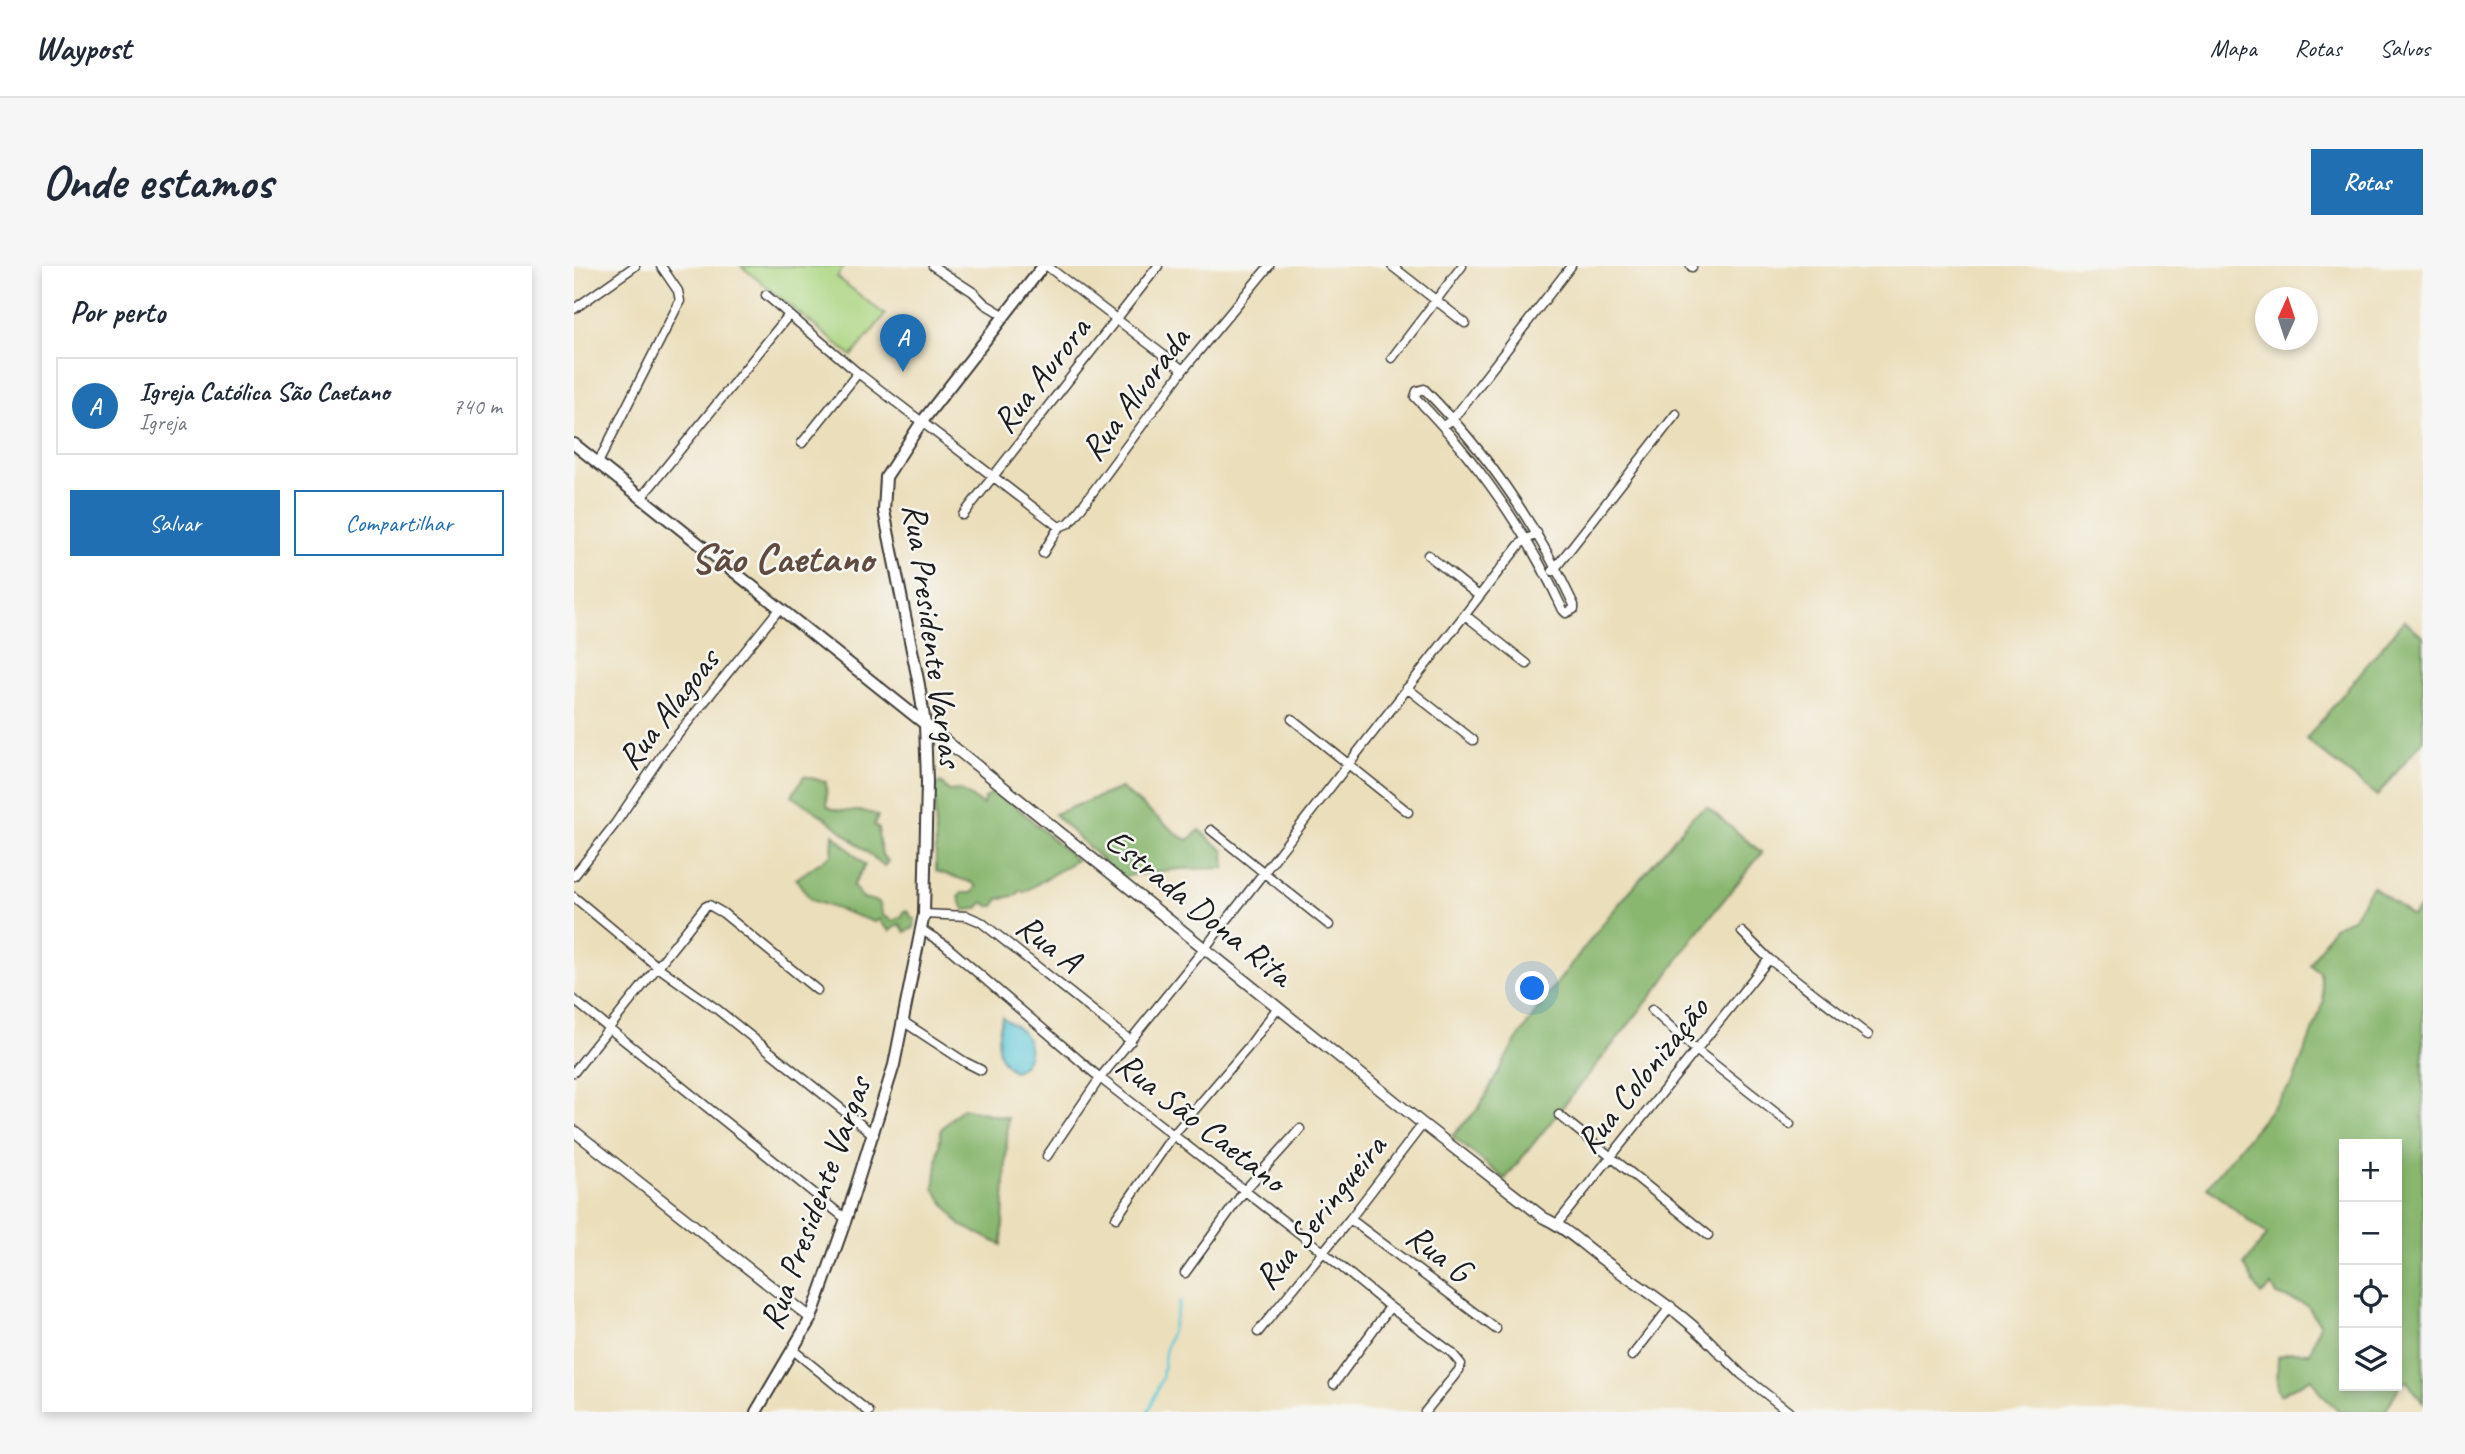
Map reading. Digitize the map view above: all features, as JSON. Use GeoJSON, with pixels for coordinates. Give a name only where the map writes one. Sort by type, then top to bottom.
{"type":"FeatureCollection","features":[{"type":"Feature","properties":{"kind":"main road","name":"Rua Presidente Vargas"},"geometry":{"type":"LineString","coordinates":[[757,1412],[811,1318],[846,1219],[874,1135],[904,1022],[922,930],[927,782],[925,724],[884,510],[886,477],[921,423],[1045,266]]}},
{"type":"Feature","properties":{"kind":"main road","name":"Estrada Dona Rita"},"geometry":{"type":"LineString","coordinates":[[574,444],[925,724]]}},
{"type":"Feature","properties":{"kind":"street"},"geometry":{"type":"LineString","coordinates":[[574,309],[635,266]]}},
{"type":"Feature","properties":{"kind":"street"},"geometry":{"type":"LineString","coordinates":[[598,463],[680,301],[678,291],[661,266]]}},
{"type":"Feature","properties":{"kind":"street"},"geometry":{"type":"LineString","coordinates":[[933,266],[1005,316]]}},
{"type":"Feature","properties":{"kind":"street"},"geometry":{"type":"LineString","coordinates":[[1045,266],[1183,370]]}},
{"type":"Feature","properties":{"kind":"street","name":"Rua Aurora"},"geometry":{"type":"LineString","coordinates":[[963,516],[1158,266]]}},
{"type":"Feature","properties":{"kind":"street","name":"Rua Alvorada"},"geometry":{"type":"LineString","coordinates":[[1043,552],[1059,527],[1069,523],[1075,516],[1183,370],[1269,266]]}},
{"type":"Feature","properties":{"kind":"street"},"geometry":{"type":"LineString","coordinates":[[1392,266],[1465,323]]}},
{"type":"Feature","properties":{"kind":"street"},"geometry":{"type":"LineString","coordinates":[[1392,358],[1462,266]]}},
{"type":"Feature","properties":{"kind":"street"},"geometry":{"type":"LineString","coordinates":[[1443,426],[1452,419],[1571,266]]}},
{"type":"Feature","properties":{"kind":"street"},"geometry":{"type":"LineString","coordinates":[[766,295],[788,316],[921,423],[1059,527]]}},
{"type":"Feature","properties":{"kind":"street"},"geometry":{"type":"LineString","coordinates":[[641,498],[788,316]]}},
{"type":"Feature","properties":{"kind":"street"},"geometry":{"type":"LineString","coordinates":[[802,443],[858,373]]}},
{"type":"Feature","properties":{"kind":"street"},"geometry":{"type":"LineString","coordinates":[[1424,389],[1452,419],[1496,471],[1537,533],[1574,605],[1570,612],[1563,610],[1527,539],[1487,478],[1415,397],[1417,390],[1424,389]]}},
{"type":"Feature","properties":{"kind":"street"},"geometry":{"type":"LineString","coordinates":[[1546,575],[1557,569],[1676,414]]}},
{"type":"Feature","properties":{"kind":"street"},"geometry":{"type":"LineString","coordinates":[[1047,1156],[1100,1078],[1264,873],[1479,596],[1520,544],[1537,533]]}},
{"type":"Feature","properties":{"kind":"street"},"geometry":{"type":"LineString","coordinates":[[1428,555],[1479,596]]}},
{"type":"Feature","properties":{"kind":"street","name":"Rua Alagoas"},"geometry":{"type":"LineString","coordinates":[[574,876],[615,824],[663,753],[780,608]]}},
{"type":"Feature","properties":{"kind":"street"},"geometry":{"type":"LineString","coordinates":[[1465,615],[1527,664]]}},
{"type":"Feature","properties":{"kind":"street"},"geometry":{"type":"LineString","coordinates":[[1407,688],[1474,740]]}},
{"type":"Feature","properties":{"kind":"street"},"geometry":{"type":"LineString","coordinates":[[1292,719],[1408,812]]}},
{"type":"Feature","properties":{"kind":"street","name":"Estrada Dona Rita"},"geometry":{"type":"LineString","coordinates":[[925,724],[1423,1124],[1544,1218],[1557,1224],[1671,1306],[1722,1355],[1789,1412]]}},
{"type":"Feature","properties":{"kind":"street"},"geometry":{"type":"LineString","coordinates":[[1211,830],[1329,925]]}},
{"type":"Feature","properties":{"kind":"street"},"geometry":{"type":"LineString","coordinates":[[574,897],[658,967],[718,1010],[874,1135]]}},
{"type":"Feature","properties":{"kind":"street"},"geometry":{"type":"LineString","coordinates":[[574,1072],[705,906],[713,906],[723,913],[817,990]]}},
{"type":"Feature","properties":{"kind":"street","name":"Rua A"},"geometry":{"type":"LineString","coordinates":[[924,914],[967,916],[981,922],[1130,1041]]}},
{"type":"Feature","properties":{"kind":"street","name":"Rua São Caetano"},"geometry":{"type":"LineString","coordinates":[[922,930],[944,944],[993,984],[1100,1078],[1451,1352],[1461,1364],[1459,1370],[1425,1412]]}},
{"type":"Feature","properties":{"kind":"street"},"geometry":{"type":"LineString","coordinates":[[1742,932],[1769,959],[1868,1035]]}},
{"type":"Feature","properties":{"kind":"street","name":"Rua Colonização"},"geometry":{"type":"LineString","coordinates":[[1557,1224],[1769,959]]}},
{"type":"Feature","properties":{"kind":"street"},"geometry":{"type":"LineString","coordinates":[[574,1000],[846,1219]]}},
{"type":"Feature","properties":{"kind":"street"},"geometry":{"type":"LineString","coordinates":[[1116,1218],[1174,1134],[1250,1045],[1278,1007]]}},
{"type":"Feature","properties":{"kind":"street"},"geometry":{"type":"LineString","coordinates":[[1652,1010],[1696,1050],[1790,1124]]}},
{"type":"Feature","properties":{"kind":"street"},"geometry":{"type":"LineString","coordinates":[[904,1022],[981,1070]]}},
{"type":"Feature","properties":{"kind":"street"},"geometry":{"type":"LineString","coordinates":[[1559,1115],[1708,1236]]}},
{"type":"Feature","properties":{"kind":"street","name":"Rua Seringueira"},"geometry":{"type":"LineString","coordinates":[[1258,1332],[1423,1124]]}},
{"type":"Feature","properties":{"kind":"street"},"geometry":{"type":"LineString","coordinates":[[1185,1273],[1245,1190],[1300,1129]]}},
{"type":"Feature","properties":{"kind":"street"},"geometry":{"type":"LineString","coordinates":[[574,1131],[811,1318]]}},
{"type":"Feature","properties":{"kind":"street","name":"Rua G"},"geometry":{"type":"LineString","coordinates":[[1350,1219],[1496,1329]]}},
{"type":"Feature","properties":{"kind":"street"},"geometry":{"type":"LineString","coordinates":[[1632,1356],[1671,1306]]}},
{"type":"Feature","properties":{"kind":"street"},"geometry":{"type":"LineString","coordinates":[[1334,1384],[1390,1307]]}},
{"type":"Feature","properties":{"kind":"street"},"geometry":{"type":"LineString","coordinates":[[793,1350],[869,1412]]}},
{"type":"Feature","properties":{"kind":"green space"},"geometry":{"type":"Polygon","coordinates":[[[741,266],[844,266],[837,277],[885,315],[852,356],[741,266]]]}},
{"type":"Feature","properties":{"kind":"green space"},"geometry":{"type":"Polygon","coordinates":[[[2404,620],[2423,636],[2423,740],[2377,796],[2306,739],[2404,620]]]}},
{"type":"Feature","properties":{"kind":"green space"},"geometry":{"type":"Polygon","coordinates":[[[804,776],[826,782],[827,806],[878,816],[874,825],[879,829],[882,855],[888,861],[884,866],[827,819],[792,796],[804,776]]]}},
{"type":"Feature","properties":{"kind":"green space"},"geometry":{"type":"Polygon","coordinates":[[[940,782],[949,791],[960,790],[983,805],[984,799],[995,791],[1000,792],[1076,860],[1024,892],[1020,890],[1017,895],[999,899],[994,906],[984,902],[977,909],[964,910],[959,897],[962,893],[972,893],[977,887],[973,883],[936,871],[935,787],[940,782]]]}},
{"type":"Feature","properties":{"kind":"green space"},"geometry":{"type":"Polygon","coordinates":[[[1121,788],[1181,837],[1189,840],[1199,830],[1224,851],[1225,868],[1179,869],[1120,877],[1054,814],[1121,788]]]}},
{"type":"Feature","properties":{"kind":"green space"},"geometry":{"type":"Polygon","coordinates":[[[1707,807],[1762,853],[1505,1179],[1452,1136],[1478,1109],[1512,1047],[1550,992],[1609,916],[1693,816],[1707,807]]]}},
{"type":"Feature","properties":{"kind":"green space"},"geometry":{"type":"Polygon","coordinates":[[[833,834],[865,865],[853,886],[863,898],[879,902],[883,915],[893,921],[902,916],[904,911],[909,912],[911,918],[915,919],[914,928],[905,932],[900,924],[890,931],[880,919],[874,922],[811,900],[796,879],[832,854],[833,834]]]}},
{"type":"Feature","properties":{"kind":"green space"},"geometry":{"type":"Polygon","coordinates":[[[2372,886],[2412,916],[2423,904],[2423,1403],[2407,1381],[2402,1384],[2402,1139],[2339,1139],[2339,1391],[2397,1391],[2385,1412],[2340,1412],[2320,1393],[2311,1378],[2280,1395],[2277,1389],[2278,1357],[2292,1352],[2310,1353],[2320,1324],[2307,1305],[2277,1295],[2272,1286],[2261,1295],[2244,1265],[2267,1235],[2207,1187],[2293,1082],[2324,1001],[2320,973],[2310,965],[2333,927],[2352,919],[2372,886]]]}},
{"type":"Feature","properties":{"kind":"green space"},"geometry":{"type":"Polygon","coordinates":[[[962,1108],[1008,1118],[1002,1245],[960,1225],[934,1189],[941,1129],[962,1108]]]}},
{"type":"Feature","properties":{"kind":"water"},"geometry":{"type":"Polygon","coordinates":[[[1002,1017],[1022,1031],[1029,1045],[1026,1061],[1014,1071],[999,1054],[998,1040],[1002,1017]]]}},
{"type":"Feature","properties":{"kind":"waterway"},"geometry":{"type":"LineString","coordinates":[[1148,1412],[1162,1378],[1165,1353],[1180,1301]]}},
{"type":"Feature","properties":{"kind":"place","name":"Igreja Católica São Caetano"},"geometry":{"type":"Point","coordinates":[903,372]}},
{"type":"Feature","properties":{"kind":"district","name":"São Caetano"},"geometry":{"type":"Point","coordinates":[782,558]}}]}
